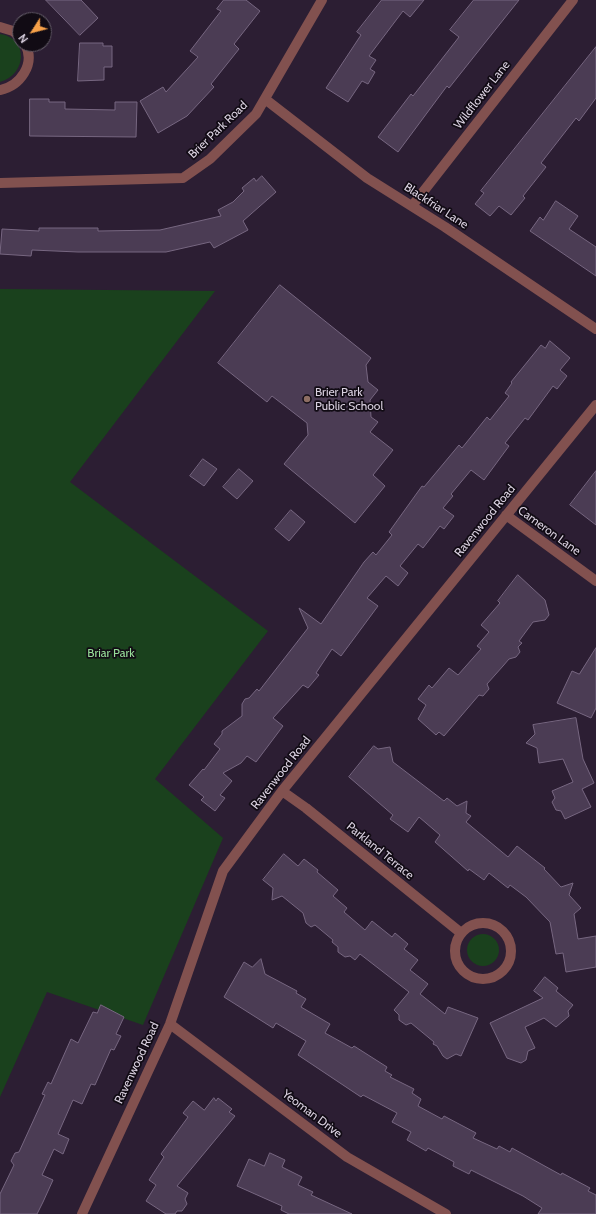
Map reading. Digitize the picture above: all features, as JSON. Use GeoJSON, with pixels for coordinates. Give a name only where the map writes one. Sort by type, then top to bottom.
{"type":"FeatureCollection","features":[{"type":"Feature","properties":{"kind":"street","name":"Brier Park Road"},"geometry":{"type":"LineString","coordinates":[[0,183],[183,178],[215,154],[256,114],[322,0]]}},
{"type":"Feature","properties":{"kind":"street","name":"Wildflower Lane"},"geometry":{"type":"LineString","coordinates":[[412,206],[572,0]]}},
{"type":"Feature","properties":{"kind":"street"},"geometry":{"type":"LineString","coordinates":[[0,27],[12,32]]}},
{"type":"Feature","properties":{"kind":"street"},"geometry":{"type":"LineString","coordinates":[[0,90],[16,84],[23,76],[27,67],[27,52]]}},
{"type":"Feature","properties":{"kind":"street","name":"Blackfriar Lane"},"geometry":{"type":"LineString","coordinates":[[265,100],[367,178],[412,206],[596,329]]}},
{"type":"Feature","properties":{"kind":"street","name":"Ravenwood Road"},"geometry":{"type":"LineString","coordinates":[[82,1214],[170,1024],[223,871],[282,791],[596,405]]}},
{"type":"Feature","properties":{"kind":"street","name":"Cameron Lane"},"geometry":{"type":"LineString","coordinates":[[506,516],[596,581]]}},
{"type":"Feature","properties":{"kind":"street","name":"Parkland Terrace"},"geometry":{"type":"LineString","coordinates":[[282,791],[306,808],[461,934]]}},
{"type":"Feature","properties":{"kind":"street"},"geometry":{"type":"LineString","coordinates":[[477,923],[487,923],[496,926],[504,932],[509,940],[511,950],[510,959],[505,968],[499,974],[482,979],[473,977],[466,973],[458,962],[455,950],[456,941],[461,934],[468,927],[477,923]]}},
{"type":"Feature","properties":{"kind":"street","name":"Yeoman Drive"},"geometry":{"type":"LineString","coordinates":[[170,1024],[347,1156],[446,1214]]}},
{"type":"Feature","properties":{"kind":"green space"},"geometry":{"type":"Polygon","coordinates":[[[0,34],[12,39],[12,52],[20,52],[21,57],[20,65],[15,72],[9,78],[0,82],[0,34]]]}},
{"type":"Feature","properties":{"kind":"green space","name":"Briar Park"},"geometry":{"type":"Polygon","coordinates":[[[0,289],[215,291],[70,482],[268,631],[155,779],[223,838],[143,1025],[47,992],[0,1097],[0,289]]]}},
{"type":"Feature","properties":{"kind":"green space"},"geometry":{"type":"Polygon","coordinates":[[[483,934],[489,935],[496,941],[499,950],[498,956],[492,963],[483,966],[477,965],[470,959],[467,950],[468,944],[474,937],[483,934]]]}},
{"type":"Feature","properties":{"kind":"building"},"geometry":{"type":"Polygon","coordinates":[[[46,0],[81,0],[98,18],[80,35],[46,0]]]}},
{"type":"Feature","properties":{"kind":"building"},"geometry":{"type":"Polygon","coordinates":[[[224,0],[246,0],[260,11],[234,44],[239,49],[211,84],[214,87],[187,116],[158,133],[140,101],[163,87],[166,92],[198,57],[190,51],[221,11],[217,9],[224,0]]]}},
{"type":"Feature","properties":{"kind":"building"},"geometry":{"type":"Polygon","coordinates":[[[382,0],[424,0],[410,17],[403,11],[369,56],[376,60],[370,69],[375,72],[368,84],[362,81],[348,102],[326,88],[361,35],[357,32],[382,0]]]}},
{"type":"Feature","properties":{"kind":"building"},"geometry":{"type":"Polygon","coordinates":[[[474,0],[519,0],[449,88],[447,86],[398,152],[378,137],[411,94],[413,96],[459,37],[450,30],[474,0]]]}},
{"type":"Feature","properties":{"kind":"building"},"geometry":{"type":"Polygon","coordinates":[[[80,43],[103,43],[103,46],[112,46],[112,67],[104,67],[104,80],[78,81],[80,43]]]}},
{"type":"Feature","properties":{"kind":"building"},"geometry":{"type":"Polygon","coordinates":[[[596,47],[596,98],[579,121],[576,118],[541,163],[546,167],[523,196],[525,198],[511,215],[499,206],[490,216],[475,204],[484,193],[481,191],[596,47]]]}},
{"type":"Feature","properties":{"kind":"building"},"geometry":{"type":"Polygon","coordinates":[[[30,99],[49,99],[49,102],[65,102],[65,109],[115,110],[115,102],[137,102],[136,137],[30,136],[30,99]]]}},
{"type":"Feature","properties":{"kind":"building"},"geometry":{"type":"Polygon","coordinates":[[[262,176],[276,192],[243,221],[248,230],[214,248],[210,242],[166,252],[78,252],[32,250],[31,256],[0,254],[2,229],[39,231],[39,228],[98,228],[98,231],[160,230],[221,216],[218,210],[233,202],[244,191],[242,188],[254,178],[256,181],[262,176]]]}},
{"type":"Feature","properties":{"kind":"building"},"geometry":{"type":"Polygon","coordinates":[[[556,201],[578,216],[569,229],[596,247],[596,276],[530,231],[540,217],[543,220],[556,201]]]}},
{"type":"Feature","properties":{"kind":"building"},"geometry":{"type":"Polygon","coordinates":[[[280,285],[371,358],[366,365],[368,382],[378,390],[370,400],[371,417],[378,422],[370,432],[393,450],[373,475],[385,486],[355,523],[284,464],[308,435],[307,423],[272,396],[267,402],[218,363],[280,285]]]}},
{"type":"Feature","properties":{"kind":"building"},"geometry":{"type":"Polygon","coordinates":[[[550,341],[570,358],[560,370],[567,376],[557,389],[553,386],[528,420],[525,418],[505,443],[509,446],[484,480],[471,470],[451,494],[453,496],[443,508],[454,516],[444,529],[440,526],[423,548],[418,544],[400,566],[408,573],[398,586],[386,576],[367,598],[378,606],[341,656],[332,649],[316,673],[319,675],[308,688],[303,685],[273,718],[283,726],[256,762],[247,756],[241,763],[223,773],[232,781],[220,795],[225,798],[215,811],[201,800],[204,797],[189,785],[203,769],[204,770],[220,749],[214,744],[222,734],[222,731],[242,716],[242,704],[245,699],[249,698],[257,689],[259,691],[308,628],[299,608],[321,624],[364,562],[373,552],[376,555],[392,535],[389,532],[422,486],[424,487],[459,445],[462,448],[487,417],[490,420],[509,396],[505,393],[512,383],[511,382],[541,345],[545,348],[550,341]]]}},
{"type":"Feature","properties":{"kind":"building"},"geometry":{"type":"Polygon","coordinates":[[[203,459],[217,469],[204,486],[190,476],[203,459]]]}},
{"type":"Feature","properties":{"kind":"building"},"geometry":{"type":"Polygon","coordinates":[[[239,469],[253,481],[237,499],[223,487],[239,469]]]}},
{"type":"Feature","properties":{"kind":"building"},"geometry":{"type":"Polygon","coordinates":[[[596,471],[596,525],[570,505],[596,471]]]}},
{"type":"Feature","properties":{"kind":"building"},"geometry":{"type":"Polygon","coordinates":[[[291,510],[305,522],[289,541],[275,529],[291,510]]]}},
{"type":"Feature","properties":{"kind":"building"},"geometry":{"type":"Polygon","coordinates":[[[518,575],[545,600],[549,615],[545,620],[533,622],[519,641],[522,643],[518,647],[520,652],[516,657],[509,659],[487,684],[489,689],[483,696],[479,695],[444,736],[439,732],[436,735],[418,719],[426,705],[418,699],[429,685],[432,688],[449,668],[458,675],[481,649],[477,646],[489,632],[481,625],[500,603],[498,601],[518,575]]]}},
{"type":"Feature","properties":{"kind":"building"},"geometry":{"type":"Polygon","coordinates":[[[596,648],[596,708],[591,718],[557,703],[572,671],[579,674],[596,648]]]}},
{"type":"Feature","properties":{"kind":"building"},"geometry":{"type":"Polygon","coordinates":[[[576,718],[583,759],[594,783],[582,789],[591,807],[565,819],[561,811],[556,810],[552,802],[555,798],[552,791],[573,782],[563,759],[539,763],[537,748],[526,743],[535,734],[533,725],[576,718]]]}},
{"type":"Feature","properties":{"kind":"building"},"geometry":{"type":"Polygon","coordinates":[[[374,746],[378,749],[390,747],[393,762],[444,801],[447,798],[457,806],[467,801],[466,813],[471,816],[466,822],[508,857],[517,846],[545,868],[544,869],[561,887],[573,883],[569,895],[581,908],[574,914],[578,939],[596,936],[596,967],[566,972],[563,953],[556,954],[550,922],[526,897],[510,885],[508,888],[489,873],[484,880],[469,869],[468,871],[435,842],[440,835],[419,817],[408,832],[390,819],[393,815],[349,777],[374,746]]]}},
{"type":"Feature","properties":{"kind":"building"},"geometry":{"type":"Polygon","coordinates":[[[284,854],[298,866],[304,859],[318,870],[317,872],[338,890],[333,896],[347,908],[344,912],[365,930],[372,921],[392,937],[395,933],[408,944],[404,949],[418,960],[410,970],[428,984],[420,994],[445,1014],[448,1007],[478,1018],[461,1056],[456,1054],[447,1059],[443,1056],[437,1046],[433,1044],[434,1042],[411,1023],[406,1025],[399,1020],[399,1015],[394,1010],[409,992],[360,954],[355,960],[350,956],[345,957],[338,952],[338,947],[332,942],[333,940],[315,925],[311,927],[306,923],[303,913],[282,896],[272,900],[273,888],[263,880],[284,854]]]}},
{"type":"Feature","properties":{"kind":"building"},"geometry":{"type":"Polygon","coordinates":[[[261,959],[265,974],[297,991],[296,993],[306,999],[301,1007],[330,1024],[325,1033],[352,1048],[354,1046],[387,1067],[385,1071],[392,1075],[390,1077],[414,1089],[412,1093],[421,1099],[418,1106],[442,1119],[444,1116],[476,1133],[473,1138],[497,1149],[499,1146],[510,1152],[512,1148],[561,1175],[562,1173],[590,1188],[588,1191],[596,1195],[596,1214],[538,1214],[542,1208],[523,1196],[471,1170],[469,1174],[453,1166],[454,1162],[428,1148],[426,1151],[407,1140],[411,1132],[392,1122],[397,1113],[363,1095],[361,1097],[298,1055],[306,1041],[276,1023],[273,1028],[224,997],[244,962],[252,967],[261,959]]]}},
{"type":"Feature","properties":{"kind":"building"},"geometry":{"type":"Polygon","coordinates":[[[545,977],[558,988],[556,991],[573,1005],[568,1011],[569,1016],[556,1027],[544,1018],[525,1027],[535,1048],[528,1051],[526,1060],[521,1063],[507,1058],[490,1023],[543,998],[534,991],[545,977]]]}},
{"type":"Feature","properties":{"kind":"building"},"geometry":{"type":"Polygon","coordinates":[[[101,1005],[124,1017],[116,1034],[121,1036],[114,1050],[111,1049],[95,1085],[91,1084],[82,1104],[73,1100],[58,1134],[69,1139],[63,1154],[54,1149],[42,1175],[53,1180],[43,1202],[37,1214],[0,1214],[0,1194],[14,1165],[11,1161],[15,1153],[19,1152],[45,1095],[42,1094],[48,1082],[51,1084],[71,1039],[78,1043],[93,1012],[97,1013],[101,1005]]]}},
{"type":"Feature","properties":{"kind":"building"},"geometry":{"type":"Polygon","coordinates":[[[214,1098],[216,1101],[218,1098],[232,1109],[229,1112],[235,1116],[177,1186],[188,1193],[185,1199],[187,1204],[182,1211],[177,1211],[175,1214],[166,1214],[146,1201],[156,1185],[149,1180],[164,1157],[161,1154],[188,1117],[183,1113],[193,1101],[204,1110],[214,1098]]]}},
{"type":"Feature","properties":{"kind":"building"},"geometry":{"type":"Polygon","coordinates":[[[270,1153],[285,1160],[282,1167],[302,1177],[298,1185],[313,1192],[311,1195],[352,1214],[289,1214],[281,1210],[282,1206],[237,1186],[249,1159],[264,1166],[270,1153]]]}},
{"type":"Feature","properties":{"kind":"place","name":"Brier Park Public School"},"geometry":{"type":"Point","coordinates":[307,399]}}]}
